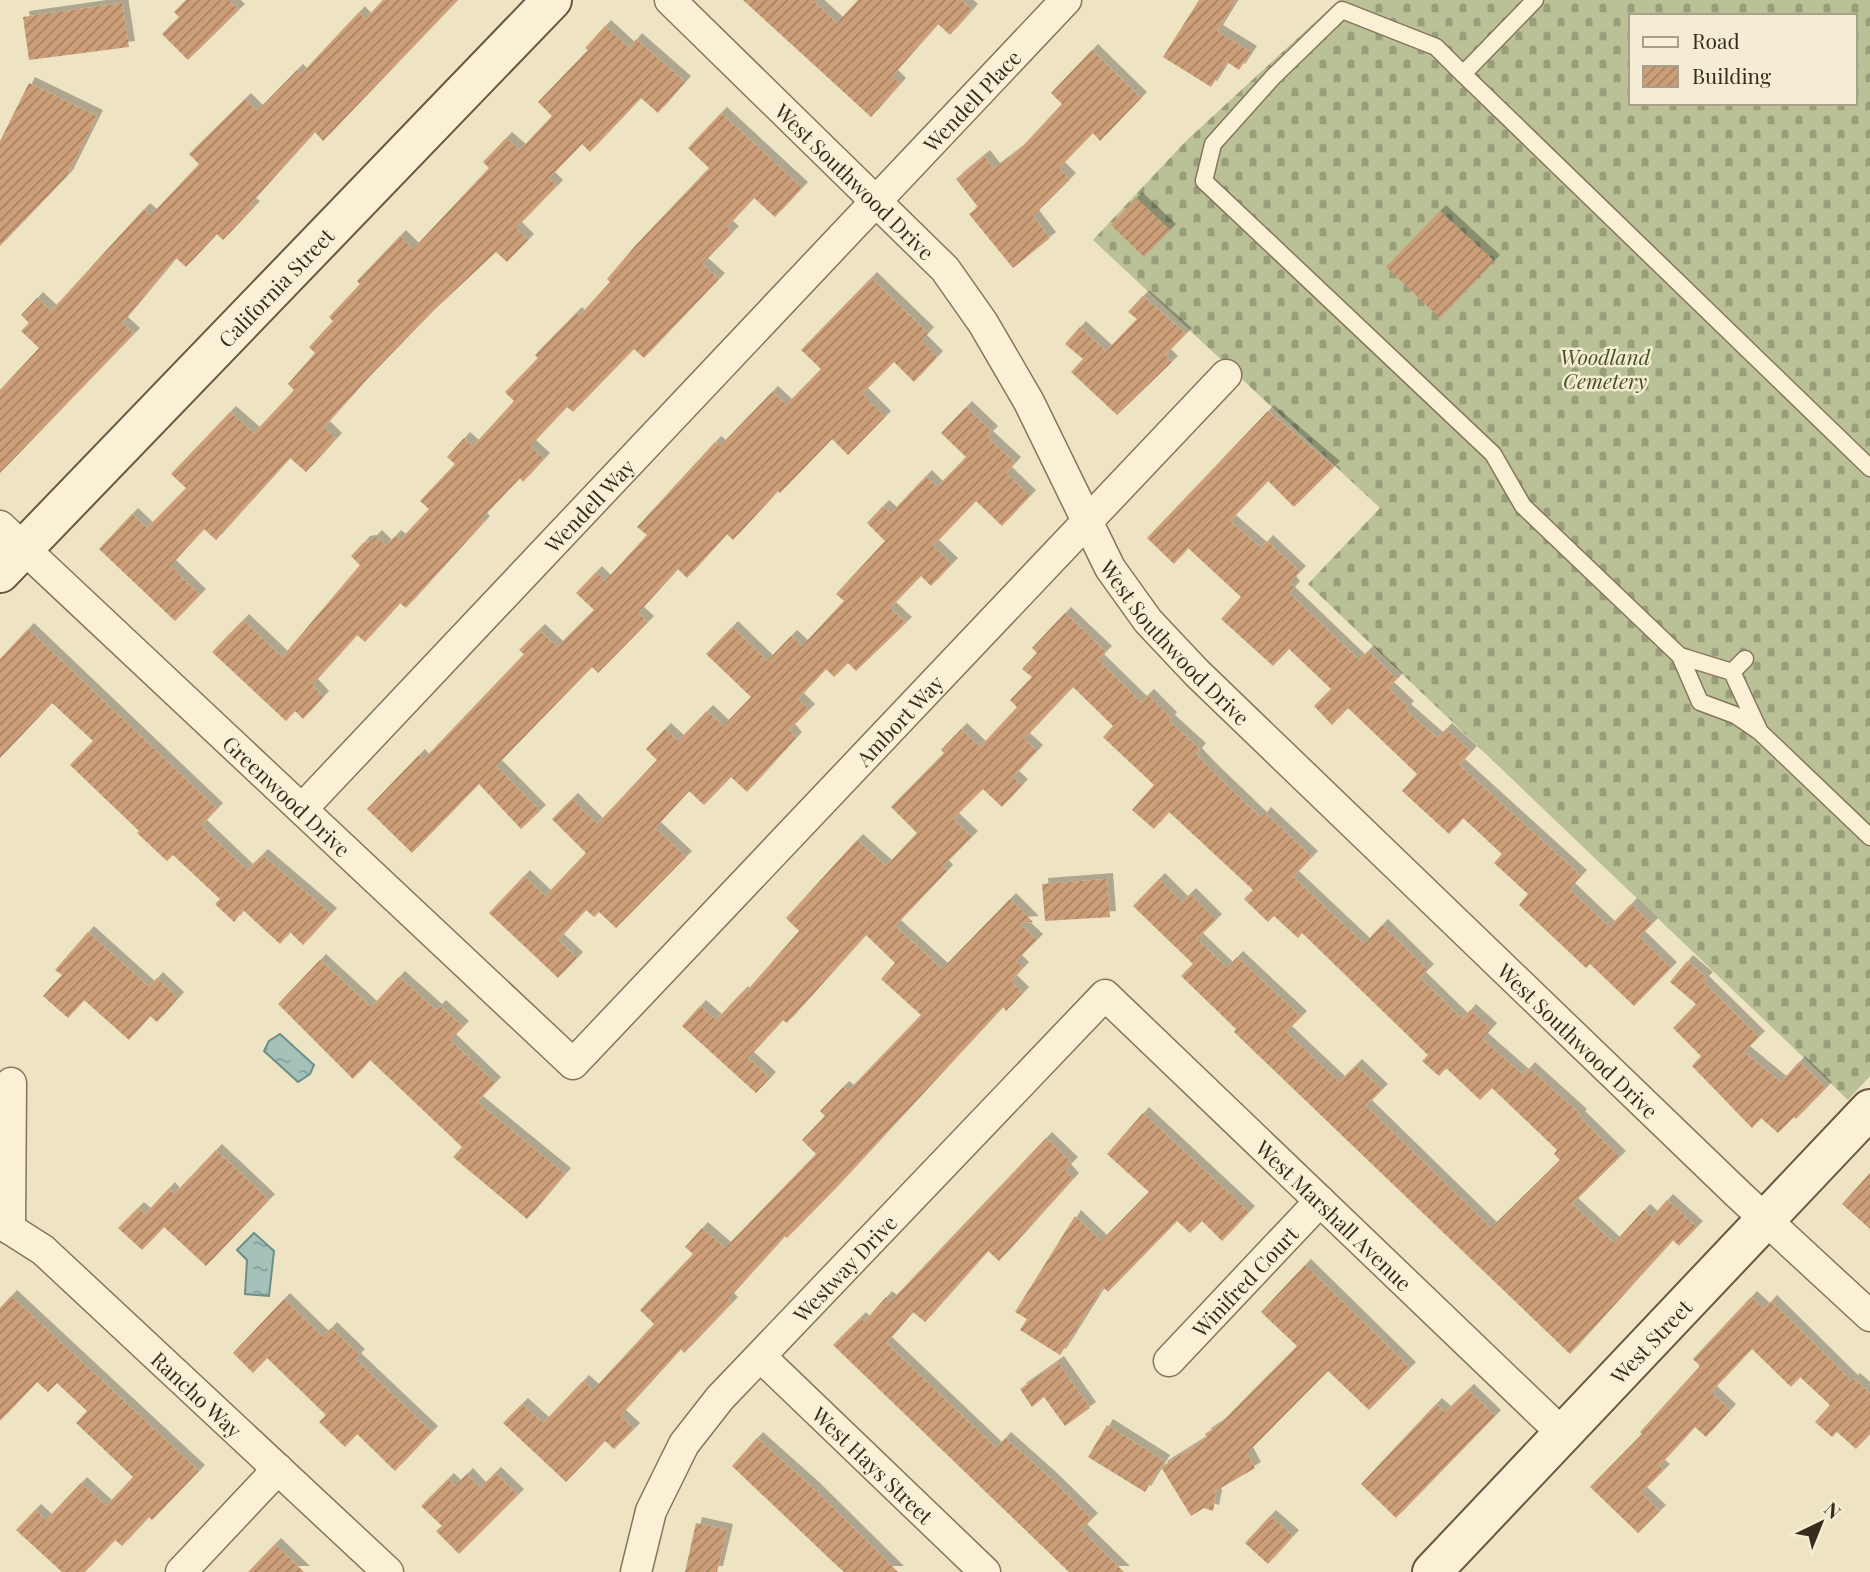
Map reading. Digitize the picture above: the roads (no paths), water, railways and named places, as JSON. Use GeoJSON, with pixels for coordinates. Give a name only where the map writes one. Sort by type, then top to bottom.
{"type":"FeatureCollection","features":[{"type":"Feature","properties":{"kind":"street","name":"California Street"},"geometry":{"type":"LineString","coordinates":[[8,549],[552,0]]}},
{"type":"Feature","properties":{"kind":"street","name":"West Southwood Drive"},"geometry":{"type":"LineString","coordinates":[[670,0],[945,269],[983,323],[1029,402],[1110,568],[1148,621],[1197,673],[1765,1219],[1870,1316]]}},
{"type":"Feature","properties":{"kind":"street","name":"Wendell Place"},"geometry":{"type":"LineString","coordinates":[[876,199],[1066,0]]}},
{"type":"Feature","properties":{"kind":"street","name":"Wendell Way"},"geometry":{"type":"LineString","coordinates":[[302,809],[876,199]]}},
{"type":"Feature","properties":{"kind":"street","name":"Ambort Way"},"geometry":{"type":"LineString","coordinates":[[573,1064],[1226,375]]}},
{"type":"Feature","properties":{"kind":"street","name":"Greenwood Drive"},"geometry":{"type":"LineString","coordinates":[[8,549],[302,809],[573,1064]]}},
{"type":"Feature","properties":{"kind":"street","name":"West Marshall Avenue"},"geometry":{"type":"LineString","coordinates":[[1105,995],[1563,1434]]}},
{"type":"Feature","properties":{"kind":"street","name":"Westway Drive"},"geometry":{"type":"LineString","coordinates":[[636,1572],[651,1511],[684,1444],[720,1398],[762,1358],[1105,995]]}},
{"type":"Feature","properties":{"kind":"street"},"geometry":{"type":"LineString","coordinates":[[5,1232],[11,1083]]}},
{"type":"Feature","properties":{"kind":"street","name":"West Street"},"geometry":{"type":"LineString","coordinates":[[1432,1572],[1870,1109]]}},
{"type":"Feature","properties":{"kind":"street","name":"Winifred Court"},"geometry":{"type":"LineString","coordinates":[[1169,1362],[1321,1201]]}},
{"type":"Feature","properties":{"kind":"street","name":"Rancho Way"},"geometry":{"type":"LineString","coordinates":[[5,1232],[43,1250],[388,1572]]}},
{"type":"Feature","properties":{"kind":"street","name":"West Hays Street"},"geometry":{"type":"LineString","coordinates":[[762,1358],[985,1572]]}},
{"type":"Feature","properties":{"kind":"street"},"geometry":{"type":"LineString","coordinates":[[181,1572],[278,1469]]}},
{"type":"Feature","properties":{"kind":"lane"},"geometry":{"type":"LineString","coordinates":[[1464,74],[1535,0]]}},
{"type":"Feature","properties":{"kind":"lane"},"geometry":{"type":"LineString","coordinates":[[1870,468],[1436,47],[1342,10],[1273,76],[1213,144],[1204,181],[1493,454],[1523,506],[1680,656],[1700,702],[1735,715],[1760,732],[1870,837]]}},
{"type":"Feature","properties":{"kind":"lane"},"geometry":{"type":"LineString","coordinates":[[1680,656],[1732,672],[1760,732]]}},
{"type":"Feature","properties":{"kind":"lane"},"geometry":{"type":"LineString","coordinates":[[1732,672],[1745,659]]}},
{"type":"Feature","properties":{"kind":"water"},"geometry":{"type":"Polygon","coordinates":[[[280,1034],[314,1065],[310,1074],[298,1082],[264,1051],[269,1041],[280,1034]]]}},
{"type":"Feature","properties":{"kind":"water"},"geometry":{"type":"Polygon","coordinates":[[[254,1233],[274,1251],[269,1296],[245,1294],[247,1260],[237,1250],[254,1233]]]}},
{"type":"Feature","properties":{"kind":"park label","name":"Woodland Cemetery"},"geometry":{"type":"Point","coordinates":[1605,368]}}]}
